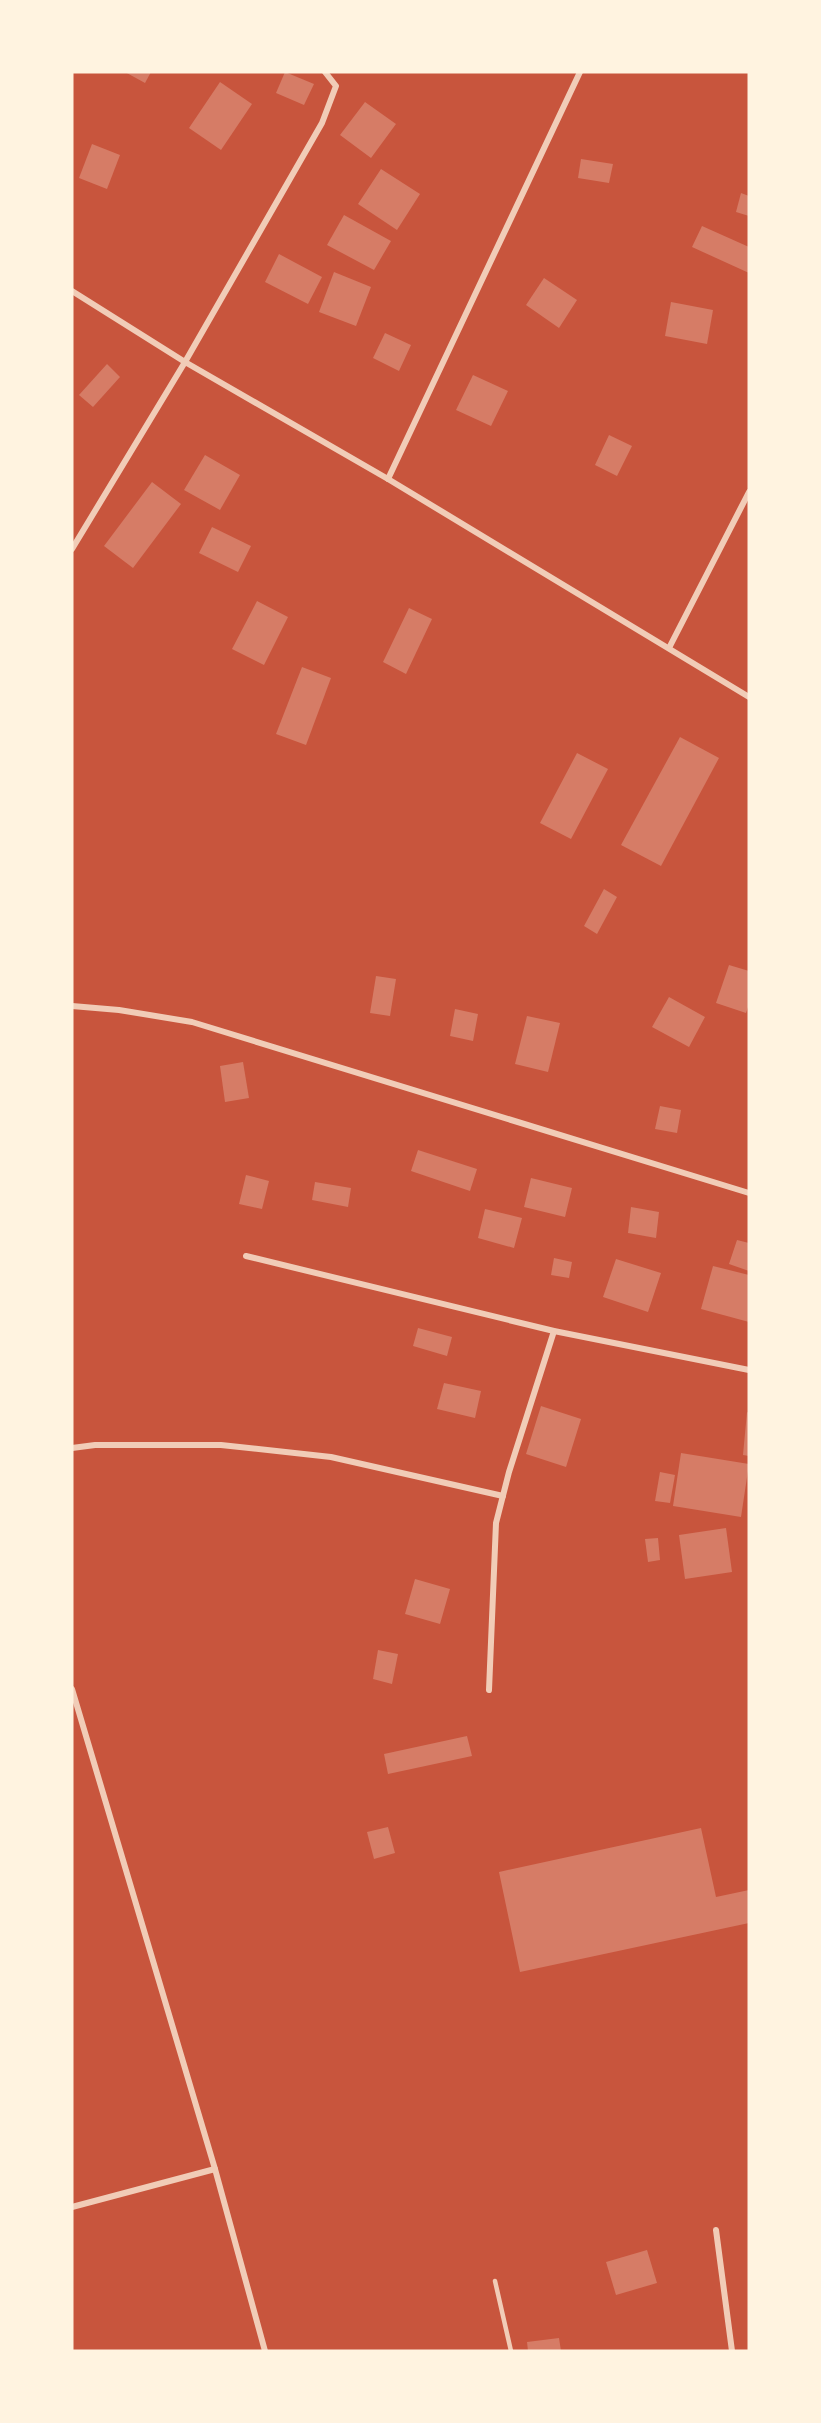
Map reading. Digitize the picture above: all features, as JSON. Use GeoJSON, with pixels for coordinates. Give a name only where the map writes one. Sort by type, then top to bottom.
{"type":"FeatureCollection","features":[{"type":"Feature","properties":{"kind":"street"},"geometry":{"type":"LineString","coordinates":[[72,549],[185,363],[322,123],[336,86],[325,72]]}},
{"type":"Feature","properties":{"kind":"street"},"geometry":{"type":"LineString","coordinates":[[388,479],[580,72]]}},
{"type":"Feature","properties":{"kind":"street"},"geometry":{"type":"LineString","coordinates":[[72,291],[185,363],[388,479],[749,697]]}},
{"type":"Feature","properties":{"kind":"street"},"geometry":{"type":"LineString","coordinates":[[669,648],[749,492]]}},
{"type":"Feature","properties":{"kind":"street"},"geometry":{"type":"LineString","coordinates":[[72,1006],[119,1010],[192,1022],[749,1193]]}},
{"type":"Feature","properties":{"kind":"street"},"geometry":{"type":"LineString","coordinates":[[246,1256],[554,1330],[749,1370]]}},
{"type":"Feature","properties":{"kind":"street"},"geometry":{"type":"LineString","coordinates":[[489,1690],[496,1523],[554,1330]]}},
{"type":"Feature","properties":{"kind":"street"},"geometry":{"type":"LineString","coordinates":[[72,1448],[94,1445],[220,1445],[331,1457],[503,1496]]}},
{"type":"Feature","properties":{"kind":"street"},"geometry":{"type":"LineString","coordinates":[[72,1689],[215,2169],[264,2351]]}},
{"type":"Feature","properties":{"kind":"street"},"geometry":{"type":"LineString","coordinates":[[72,2207],[215,2169]]}},
{"type":"Feature","properties":{"kind":"street"},"geometry":{"type":"LineString","coordinates":[[717,2230],[732,2351]]}},
{"type":"Feature","properties":{"kind":"lane"},"geometry":{"type":"LineString","coordinates":[[495,2281],[511,2351]]}},
{"type":"Feature","properties":{"kind":"building"},"geometry":{"type":"Polygon","coordinates":[[[125,72],[151,72],[145,83],[125,72]]]}},
{"type":"Feature","properties":{"kind":"building"},"geometry":{"type":"Polygon","coordinates":[[[285,72],[314,84],[304,105],[276,93],[285,72]]]}},
{"type":"Feature","properties":{"kind":"building"},"geometry":{"type":"Polygon","coordinates":[[[220,82],[252,104],[221,150],[189,128],[220,82]]]}},
{"type":"Feature","properties":{"kind":"building"},"geometry":{"type":"Polygon","coordinates":[[[365,102],[396,124],[371,158],[340,135],[365,102]]]}},
{"type":"Feature","properties":{"kind":"building"},"geometry":{"type":"Polygon","coordinates":[[[92,144],[120,155],[107,189],[79,178],[92,144]]]}},
{"type":"Feature","properties":{"kind":"building"},"geometry":{"type":"Polygon","coordinates":[[[581,159],[613,164],[609,183],[578,178],[581,159]]]}},
{"type":"Feature","properties":{"kind":"building"},"geometry":{"type":"Polygon","coordinates":[[[381,169],[420,194],[397,230],[358,204],[381,169]]]}},
{"type":"Feature","properties":{"kind":"building"},"geometry":{"type":"Polygon","coordinates":[[[741,193],[749,196],[749,216],[736,212],[741,193]]]}},
{"type":"Feature","properties":{"kind":"building"},"geometry":{"type":"Polygon","coordinates":[[[344,215],[391,241],[374,270],[327,245],[344,215]]]}},
{"type":"Feature","properties":{"kind":"building"},"geometry":{"type":"Polygon","coordinates":[[[702,226],[749,247],[749,273],[692,247],[702,226]]]}},
{"type":"Feature","properties":{"kind":"building"},"geometry":{"type":"Polygon","coordinates":[[[279,254],[322,277],[308,304],[265,282],[279,254]]]}},
{"type":"Feature","properties":{"kind":"building"},"geometry":{"type":"Polygon","coordinates":[[[334,272],[371,287],[356,326],[319,312],[334,272]]]}},
{"type":"Feature","properties":{"kind":"building"},"geometry":{"type":"Polygon","coordinates":[[[544,278],[577,300],[559,328],[526,305],[544,278]]]}},
{"type":"Feature","properties":{"kind":"building"},"geometry":{"type":"Polygon","coordinates":[[[671,302],[713,310],[707,344],[665,336],[671,302]]]}},
{"type":"Feature","properties":{"kind":"building"},"geometry":{"type":"Polygon","coordinates":[[[385,333],[411,345],[399,371],[373,358],[385,333]]]}},
{"type":"Feature","properties":{"kind":"building"},"geometry":{"type":"Polygon","coordinates":[[[107,364],[120,377],[93,407],[79,395],[107,364]]]}},
{"type":"Feature","properties":{"kind":"building"},"geometry":{"type":"Polygon","coordinates":[[[473,375],[508,391],[491,426],[456,410],[473,375]]]}},
{"type":"Feature","properties":{"kind":"building"},"geometry":{"type":"Polygon","coordinates":[[[609,435],[632,446],[617,476],[595,465],[609,435]]]}},
{"type":"Feature","properties":{"kind":"building"},"geometry":{"type":"Polygon","coordinates":[[[205,455],[240,475],[220,510],[184,490],[205,455]]]}},
{"type":"Feature","properties":{"kind":"building"},"geometry":{"type":"Polygon","coordinates":[[[152,482],[181,504],[133,568],[104,546],[152,482]]]}},
{"type":"Feature","properties":{"kind":"building"},"geometry":{"type":"Polygon","coordinates":[[[212,527],[251,546],[238,572],[199,553],[212,527]]]}},
{"type":"Feature","properties":{"kind":"building"},"geometry":{"type":"Polygon","coordinates":[[[257,601],[288,617],[264,665],[232,649],[257,601]]]}},
{"type":"Feature","properties":{"kind":"building"},"geometry":{"type":"Polygon","coordinates":[[[409,608],[432,619],[406,674],[383,662],[409,608]]]}},
{"type":"Feature","properties":{"kind":"building"},"geometry":{"type":"Polygon","coordinates":[[[302,667],[331,678],[306,745],[276,734],[302,667]]]}},
{"type":"Feature","properties":{"kind":"building"},"geometry":{"type":"Polygon","coordinates":[[[680,737],[719,758],[661,866],[621,845],[680,737]]]}},
{"type":"Feature","properties":{"kind":"building"},"geometry":{"type":"Polygon","coordinates":[[[577,753],[608,769],[571,839],[540,823],[577,753]]]}},
{"type":"Feature","properties":{"kind":"building"},"geometry":{"type":"Polygon","coordinates":[[[604,889],[617,897],[597,934],[584,926],[604,889]]]}},
{"type":"Feature","properties":{"kind":"building"},"geometry":{"type":"Polygon","coordinates":[[[729,965],[749,971],[749,1004],[746,1013],[716,1003],[729,965]]]}},
{"type":"Feature","properties":{"kind":"building"},"geometry":{"type":"Polygon","coordinates":[[[376,976],[396,979],[390,1016],[370,1013],[376,976]]]}},
{"type":"Feature","properties":{"kind":"building"},"geometry":{"type":"Polygon","coordinates":[[[669,997],[705,1017],[689,1047],[652,1027],[669,997]]]}},
{"type":"Feature","properties":{"kind":"building"},"geometry":{"type":"Polygon","coordinates":[[[455,1009],[478,1014],[473,1041],[450,1036],[455,1009]]]}},
{"type":"Feature","properties":{"kind":"building"},"geometry":{"type":"Polygon","coordinates":[[[527,1016],[560,1023],[548,1072],[515,1064],[527,1016]]]}},
{"type":"Feature","properties":{"kind":"building"},"geometry":{"type":"Polygon","coordinates":[[[243,1062],[249,1098],[225,1102],[220,1066],[243,1062]]]}},
{"type":"Feature","properties":{"kind":"building"},"geometry":{"type":"Polygon","coordinates":[[[660,1106],[681,1110],[677,1133],[655,1129],[660,1106]]]}},
{"type":"Feature","properties":{"kind":"building"},"geometry":{"type":"Polygon","coordinates":[[[418,1150],[477,1169],[470,1191],[411,1171],[418,1150]]]}},
{"type":"Feature","properties":{"kind":"building"},"geometry":{"type":"Polygon","coordinates":[[[246,1175],[269,1181],[262,1209],[239,1204],[246,1175]]]}},
{"type":"Feature","properties":{"kind":"building"},"geometry":{"type":"Polygon","coordinates":[[[531,1178],[572,1188],[565,1217],[524,1207],[531,1178]]]}},
{"type":"Feature","properties":{"kind":"building"},"geometry":{"type":"Polygon","coordinates":[[[315,1182],[351,1188],[348,1207],[312,1200],[315,1182]]]}},
{"type":"Feature","properties":{"kind":"building"},"geometry":{"type":"Polygon","coordinates":[[[631,1207],[659,1212],[656,1238],[628,1233],[631,1207]]]}},
{"type":"Feature","properties":{"kind":"building"},"geometry":{"type":"Polygon","coordinates":[[[485,1209],[522,1218],[514,1248],[478,1238],[485,1209]]]}},
{"type":"Feature","properties":{"kind":"building"},"geometry":{"type":"Polygon","coordinates":[[[737,1240],[749,1243],[749,1271],[729,1264],[737,1240]]]}},
{"type":"Feature","properties":{"kind":"building"},"geometry":{"type":"Polygon","coordinates":[[[554,1258],[572,1262],[569,1278],[551,1275],[554,1258]]]}},
{"type":"Feature","properties":{"kind":"building"},"geometry":{"type":"Polygon","coordinates":[[[616,1259],[661,1273],[648,1312],[603,1297],[616,1259]]]}},
{"type":"Feature","properties":{"kind":"building"},"geometry":{"type":"Polygon","coordinates":[[[713,1266],[749,1275],[749,1322],[701,1309],[713,1266]]]}},
{"type":"Feature","properties":{"kind":"building"},"geometry":{"type":"Polygon","coordinates":[[[418,1328],[452,1337],[447,1356],[413,1346],[418,1328]]]}},
{"type":"Feature","properties":{"kind":"building"},"geometry":{"type":"Polygon","coordinates":[[[444,1383],[481,1391],[475,1418],[437,1409],[444,1383]]]}},
{"type":"Feature","properties":{"kind":"building"},"geometry":{"type":"Polygon","coordinates":[[[541,1406],[581,1419],[566,1467],[526,1454],[541,1406]]]}},
{"type":"Feature","properties":{"kind":"building"},"geometry":{"type":"Polygon","coordinates":[[[747,1412],[749,1413],[749,1456],[743,1455],[747,1412]]]}},
{"type":"Feature","properties":{"kind":"building"},"geometry":{"type":"Polygon","coordinates":[[[681,1453],[749,1464],[741,1517],[673,1506],[681,1453]]]}},
{"type":"Feature","properties":{"kind":"building"},"geometry":{"type":"Polygon","coordinates":[[[660,1472],[675,1475],[670,1503],[655,1501],[660,1472]]]}},
{"type":"Feature","properties":{"kind":"building"},"geometry":{"type":"Polygon","coordinates":[[[726,1528],[732,1572],[685,1579],[679,1535],[726,1528]]]}},
{"type":"Feature","properties":{"kind":"building"},"geometry":{"type":"Polygon","coordinates":[[[658,1538],[660,1560],[648,1562],[645,1539],[658,1538]]]}},
{"type":"Feature","properties":{"kind":"building"},"geometry":{"type":"Polygon","coordinates":[[[415,1579],[450,1589],[440,1624],[405,1614],[415,1579]]]}},
{"type":"Feature","properties":{"kind":"building"},"geometry":{"type":"Polygon","coordinates":[[[378,1650],[398,1654],[392,1684],[373,1679],[378,1650]]]}},
{"type":"Feature","properties":{"kind":"building"},"geometry":{"type":"Polygon","coordinates":[[[467,1736],[472,1756],[388,1774],[384,1754],[467,1736]]]}},
{"type":"Feature","properties":{"kind":"building"},"geometry":{"type":"Polygon","coordinates":[[[388,1827],[395,1853],[374,1859],[367,1832],[388,1827]]]}},
{"type":"Feature","properties":{"kind":"building"},"geometry":{"type":"Polygon","coordinates":[[[701,1828],[716,1897],[749,1890],[749,1923],[520,1972],[499,1872],[701,1828]]]}},
{"type":"Feature","properties":{"kind":"building"},"geometry":{"type":"Polygon","coordinates":[[[647,2250],[657,2283],[616,2295],[606,2262],[647,2250]]]}},
{"type":"Feature","properties":{"kind":"building"},"geometry":{"type":"Polygon","coordinates":[[[559,2338],[561,2351],[528,2351],[527,2342],[559,2338]]]}}]}
